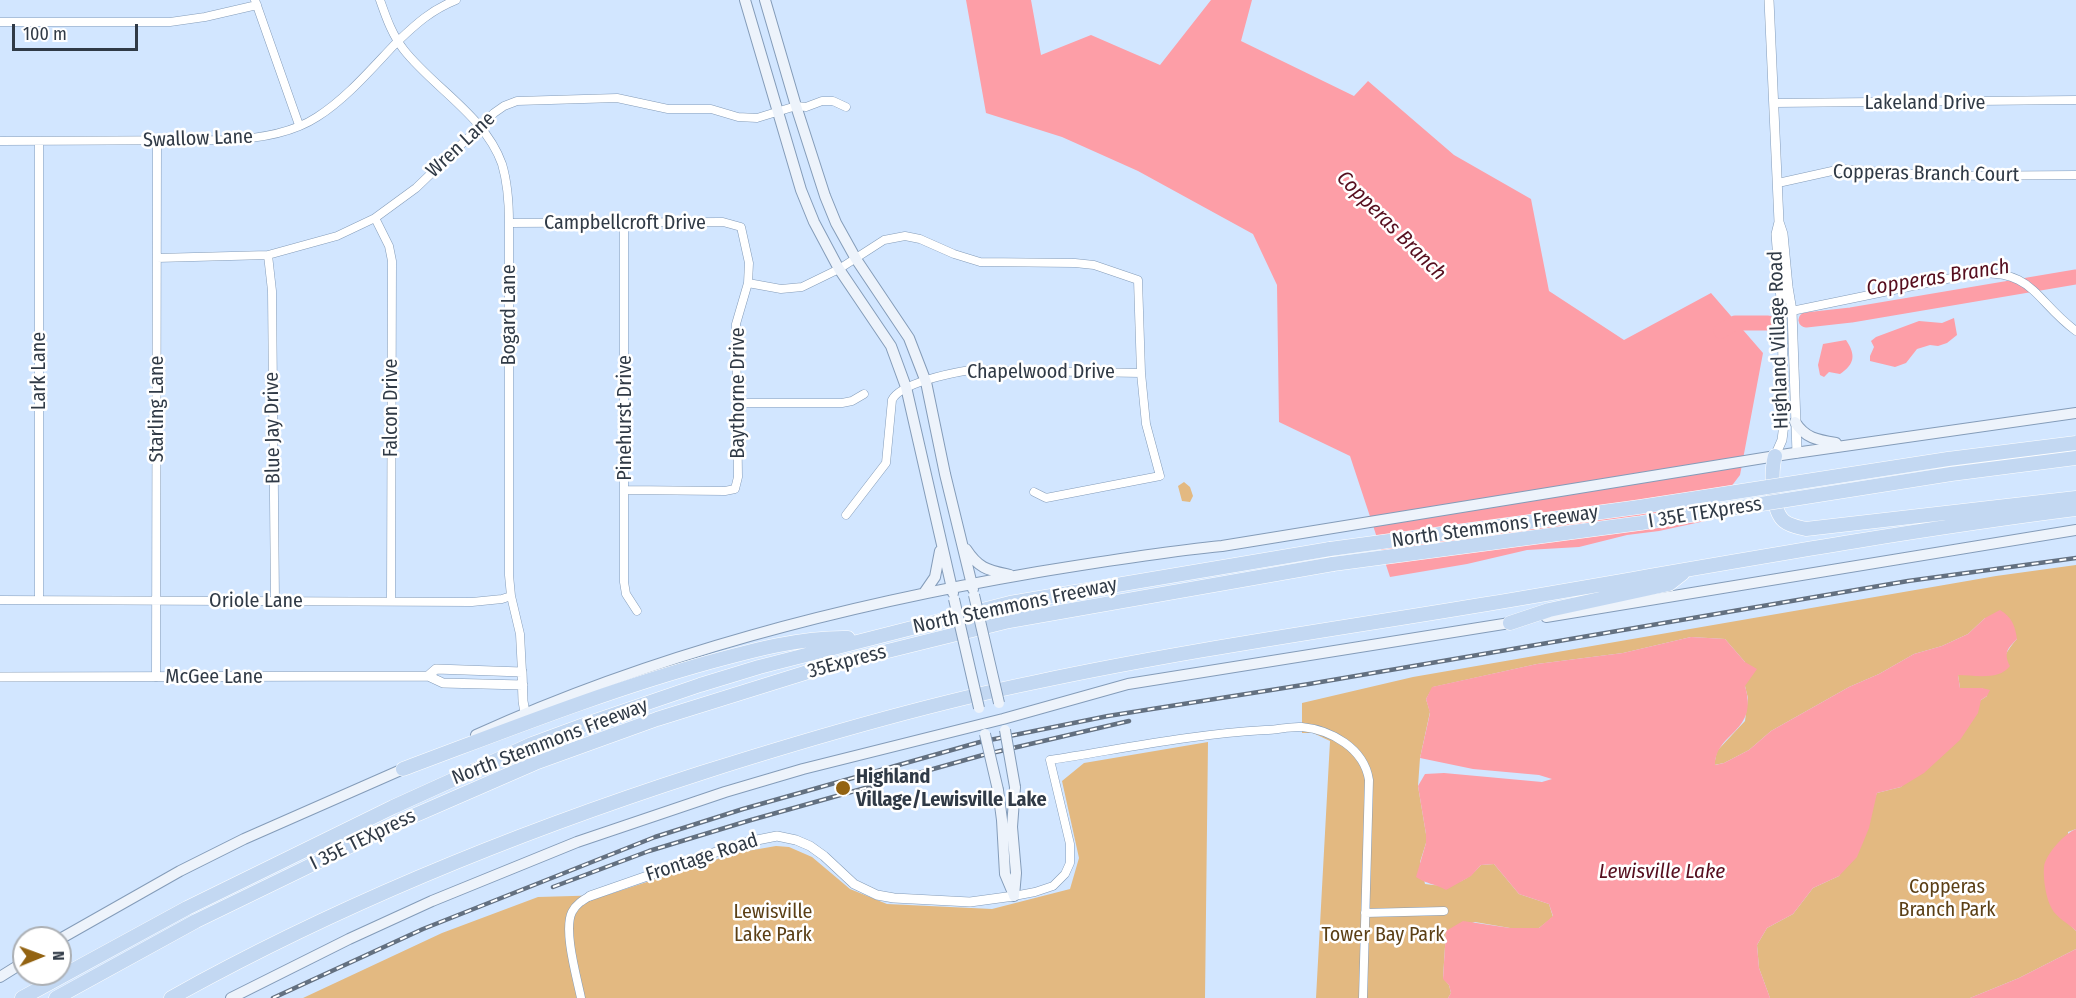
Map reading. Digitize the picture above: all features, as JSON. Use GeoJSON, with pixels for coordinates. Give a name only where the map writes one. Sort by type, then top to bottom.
{"type":"FeatureCollection","features":[{"type":"Feature","properties":{"kind":"highway","name":"North Stemmons Freeway"},"geometry":{"type":"LineString","coordinates":[[22,998],[187,908],[393,807],[532,744],[700,685],[866,639],[1010,603],[1330,549],[1639,507],[1948,459],[2076,443]]}},
{"type":"Feature","properties":{"kind":"highway"},"geometry":{"type":"LineString","coordinates":[[1775,456],[1772,474],[1776,510],[1779,516],[1789,524],[1806,529],[2076,498]]}},
{"type":"Feature","properties":{"kind":"highway","name":"I 35E TEXpress"},"geometry":{"type":"LineString","coordinates":[[1333,564],[1641,523],[1951,474],[2076,458]]}},
{"type":"Feature","properties":{"kind":"highway"},"geometry":{"type":"LineString","coordinates":[[171,998],[226,967],[309,926],[481,850],[597,807],[805,741],[976,696],[1123,664],[1944,527],[2076,509]]}},
{"type":"Feature","properties":{"kind":"highway","name":"35Express"},"geometry":{"type":"LineString","coordinates":[[682,710],[827,666],[1009,621],[1333,564]]}},
{"type":"Feature","properties":{"kind":"highway"},"geometry":{"type":"LineString","coordinates":[[1510,623],[1549,610],[1669,584],[1688,571]]}},
{"type":"Feature","properties":{"kind":"highway"},"geometry":{"type":"LineString","coordinates":[[403,769],[661,676],[741,654],[822,637],[866,639]]}},
{"type":"Feature","properties":{"kind":"highway","name":"I 35E TEXpress"},"geometry":{"type":"LineString","coordinates":[[56,998],[196,921],[404,820],[535,763],[682,710]]}},
{"type":"Feature","properties":{"kind":"main road"},"geometry":{"type":"LineString","coordinates":[[745,0],[801,190],[822,240],[891,346],[906,387],[998,790],[1005,874],[1014,896]]}},
{"type":"Feature","properties":{"kind":"main road"},"geometry":{"type":"LineString","coordinates":[[765,0],[796,106],[836,223],[856,259],[909,338],[926,382],[945,474],[1004,724],[1015,787],[1012,827],[1016,873],[1014,896]]}},
{"type":"Feature","properties":{"kind":"main road","name":"North Stemmons Freeway"},"geometry":{"type":"LineString","coordinates":[[72,932],[180,871],[235,843],[525,713],[610,681],[806,620],[924,593],[953,594],[1016,576],[1159,552],[1222,546],[1775,456],[2076,413]]}},
{"type":"Feature","properties":{"kind":"main road"},"geometry":{"type":"LineString","coordinates":[[1795,422],[1807,437],[1851,445]]}},
{"type":"Feature","properties":{"kind":"main road"},"geometry":{"type":"LineString","coordinates":[[231,998],[349,939],[422,906],[578,842],[736,788],[803,769],[1004,724],[1128,684],[2076,530]]}},
{"type":"Feature","properties":{"kind":"main road"},"geometry":{"type":"LineString","coordinates":[[924,593],[937,571],[941,542]]}},
{"type":"Feature","properties":{"kind":"main road"},"geometry":{"type":"LineString","coordinates":[[962,542],[972,558],[984,569],[1016,576]]}},
{"type":"Feature","properties":{"kind":"street","name":"Bogard Lane"},"geometry":{"type":"LineString","coordinates":[[380,0],[398,42],[405,51],[479,126],[501,163],[507,185],[509,223],[509,575],[511,596],[520,634],[522,672]]}},
{"type":"Feature","properties":{"kind":"street","name":"Swallow Lane"},"geometry":{"type":"LineString","coordinates":[[0,141],[251,139],[299,125],[315,118],[333,105],[408,30],[432,12],[456,0]]}},
{"type":"Feature","properties":{"kind":"street","name":"Highland Village Road"},"geometry":{"type":"LineString","coordinates":[[1769,0],[1778,183],[1779,222],[1776,234],[1782,314],[1784,424],[1782,440],[1775,456]]}},
{"type":"Feature","properties":{"kind":"street"},"geometry":{"type":"LineString","coordinates":[[0,22],[170,22],[206,17],[256,3],[299,125]]}},
{"type":"Feature","properties":{"kind":"street","name":"Wren Lane"},"geometry":{"type":"LineString","coordinates":[[157,258],[268,255],[337,236],[375,218],[416,188],[479,126],[504,106],[517,101],[617,98],[662,108],[711,109],[738,117],[757,118],[822,101],[833,101],[846,107]]}},
{"type":"Feature","properties":{"kind":"street","name":"Lakeland Drive"},"geometry":{"type":"LineString","coordinates":[[1774,102],[2076,100]]}},
{"type":"Feature","properties":{"kind":"street","name":"Lark Lane"},"geometry":{"type":"LineString","coordinates":[[39,141],[39,600]]}},
{"type":"Feature","properties":{"kind":"street","name":"Starling Lane"},"geometry":{"type":"LineString","coordinates":[[156,677],[157,141]]}},
{"type":"Feature","properties":{"kind":"street","name":"Copperas Branch Court"},"geometry":{"type":"LineString","coordinates":[[1778,183],[1841,170],[1940,176],[2076,175]]}},
{"type":"Feature","properties":{"kind":"street","name":"Falcon Drive"},"geometry":{"type":"LineString","coordinates":[[375,218],[389,246],[392,261],[391,601]]}},
{"type":"Feature","properties":{"kind":"street","name":"Pinehurst Drive"},"geometry":{"type":"LineString","coordinates":[[624,222],[624,582],[626,594],[637,611]]}},
{"type":"Feature","properties":{"kind":"street","name":"Campbellcroft Drive"},"geometry":{"type":"LineString","coordinates":[[509,223],[723,222],[741,227]]}},
{"type":"Feature","properties":{"kind":"street","name":"Highland Village Road"},"geometry":{"type":"LineString","coordinates":[[1779,222],[1783,234],[1792,311],[1797,453]]}},
{"type":"Feature","properties":{"kind":"street","name":"Baythorne Drive"},"geometry":{"type":"LineString","coordinates":[[625,490],[725,491],[735,489],[738,477],[736,324],[748,283],[749,263],[741,227]]}},
{"type":"Feature","properties":{"kind":"street"},"geometry":{"type":"LineString","coordinates":[[748,283],[791,290],[802,287],[839,269],[884,240],[905,236],[920,239],[954,254],[980,262],[1094,265],[1138,280],[1141,373],[1146,424],[1160,476],[1046,498],[1035,492]]}},
{"type":"Feature","properties":{"kind":"street","name":"Blue Jay Drive"},"geometry":{"type":"LineString","coordinates":[[268,255],[272,291],[275,602]]}},
{"type":"Feature","properties":{"kind":"street"},"geometry":{"type":"LineString","coordinates":[[1782,314],[1987,273],[1999,273],[2023,281],[2032,287],[2076,331]]}},
{"type":"Feature","properties":{"kind":"street","name":"Chapelwood Drive"},"geometry":{"type":"LineString","coordinates":[[906,387],[954,372],[970,370],[1141,373]]}},
{"type":"Feature","properties":{"kind":"street"},"geometry":{"type":"LineString","coordinates":[[846,515],[886,463],[892,400],[906,387]]}},
{"type":"Feature","properties":{"kind":"street"},"geometry":{"type":"LineString","coordinates":[[737,403],[842,403],[852,401],[864,394]]}},
{"type":"Feature","properties":{"kind":"street","name":"Oriole Lane"},"geometry":{"type":"LineString","coordinates":[[0,600],[483,601],[511,596]]}},
{"type":"Feature","properties":{"kind":"street","name":"McGee Lane"},"geometry":{"type":"LineString","coordinates":[[428,676],[436,669],[522,672]]}},
{"type":"Feature","properties":{"kind":"street"},"geometry":{"type":"LineString","coordinates":[[522,672],[525,713]]}},
{"type":"Feature","properties":{"kind":"street","name":"McGee Lane"},"geometry":{"type":"LineString","coordinates":[[0,677],[428,676],[443,683],[523,684]]}},
{"type":"Feature","properties":{"kind":"street"},"geometry":{"type":"LineString","coordinates":[[1014,896],[1053,886],[1065,874],[1070,863],[1070,844],[1050,760],[1225,734],[1301,727],[1333,735],[1352,748],[1367,770],[1369,780],[1363,998]]}},
{"type":"Feature","properties":{"kind":"street","name":"Frontage Road"},"geometry":{"type":"LineString","coordinates":[[590,896],[742,843],[777,836],[810,846],[854,884],[877,895],[970,902],[1014,896]]}},
{"type":"Feature","properties":{"kind":"street"},"geometry":{"type":"LineString","coordinates":[[581,998],[570,940],[569,920],[575,908],[590,896]]}},
{"type":"Feature","properties":{"kind":"street"},"geometry":{"type":"LineString","coordinates":[[1365,913],[1444,911]]}},
{"type":"Feature","properties":{"kind":"green space"},"geometry":{"type":"Polygon","coordinates":[[[1184,482],[1190,487],[1193,496],[1190,502],[1182,501],[1178,486],[1184,482]]]}},
{"type":"Feature","properties":{"kind":"green space","name":"Copperas Branch Park"},"geometry":{"type":"Polygon","coordinates":[[[2076,565],[2076,829],[2068,832],[2071,926],[2076,931],[2076,949],[2019,978],[1970,998],[1770,998],[1759,968],[1757,945],[1767,928],[1793,914],[1813,888],[1839,876],[1877,793],[1901,787],[1987,696],[1982,688],[1960,688],[1958,675],[1995,675],[2017,639],[1985,618],[1968,634],[1942,646],[1914,654],[1879,674],[1849,687],[1771,731],[1749,750],[1724,763],[1714,765],[1717,751],[1745,721],[1748,698],[1745,686],[1745,662],[1725,639],[1691,637],[1623,653],[1537,664],[1433,687],[1426,699],[1430,712],[1420,758],[1418,786],[1426,834],[1426,843],[1420,862],[1425,884],[1456,883],[1469,877],[1481,865],[1494,864],[1519,894],[1549,904],[1553,917],[1539,928],[1510,928],[1475,922],[1446,931],[1443,978],[1449,985],[1451,993],[1448,998],[1316,998],[1330,741],[1313,733],[1302,733],[1302,703],[1413,677],[1996,576],[2076,565]]]}},
{"type":"Feature","properties":{"kind":"green space","name":"Lewisville Lake Park"},"geometry":{"type":"Polygon","coordinates":[[[1208,742],[1205,998],[303,998],[442,933],[538,897],[607,895],[736,853],[776,846],[789,847],[812,857],[850,889],[887,904],[992,909],[1070,889],[1079,858],[1062,781],[1084,763],[1208,742]]]}},
{"type":"Feature","properties":{"kind":"water"},"geometry":{"type":"Polygon","coordinates":[[[966,0],[1031,0],[1041,55],[1091,35],[1160,65],[1211,0],[1252,0],[1241,41],[1354,96],[1368,81],[1454,155],[1531,199],[1549,291],[1624,340],[1711,293],[1763,353],[1740,475],[1705,521],[1627,535],[1579,547],[1527,550],[1467,564],[1390,577],[1350,456],[1279,422],[1277,285],[1253,234],[1138,171],[1062,137],[986,113],[966,0]]]}},
{"type":"Feature","properties":{"kind":"water"},"geometry":{"type":"Polygon","coordinates":[[[1954,318],[1957,335],[1947,343],[1917,349],[1906,363],[1895,367],[1870,361],[1874,347],[1871,341],[1876,337],[1919,321],[1942,323],[1954,318]]]}},
{"type":"Feature","properties":{"kind":"water"},"geometry":{"type":"Polygon","coordinates":[[[1846,340],[1852,355],[1849,367],[1840,374],[1829,372],[1824,377],[1820,375],[1818,365],[1823,344],[1846,340]]]}},
{"type":"Feature","properties":{"kind":"water","name":"Lewisville Lake"},"geometry":{"type":"Polygon","coordinates":[[[2000,610],[2010,619],[2017,639],[2007,654],[2010,666],[1999,674],[1958,675],[1960,688],[1990,690],[1981,700],[1978,713],[1960,740],[1924,773],[1901,787],[1877,793],[1869,828],[1857,857],[1839,876],[1813,888],[1793,914],[1767,928],[1757,945],[1759,968],[1770,998],[1448,998],[1451,993],[1449,985],[1443,979],[1446,931],[1463,921],[1510,928],[1539,928],[1553,916],[1549,904],[1519,894],[1494,864],[1481,865],[1471,876],[1446,890],[1416,877],[1426,843],[1418,786],[1425,774],[1444,773],[1542,782],[1552,779],[1539,775],[1473,769],[1420,758],[1430,713],[1426,699],[1432,687],[1537,664],[1623,653],[1691,637],[1725,639],[1745,662],[1757,669],[1745,686],[1748,701],[1742,723],[1722,745],[1715,765],[1724,763],[1749,750],[1771,731],[1849,687],[1879,674],[1914,654],[1942,646],[1968,634],[1985,618],[2000,610]]]}},
{"type":"Feature","properties":{"kind":"water"},"geometry":{"type":"Polygon","coordinates":[[[2076,829],[2076,931],[2054,912],[2050,905],[2044,867],[2056,845],[2076,829]]]}},
{"type":"Feature","properties":{"kind":"water"},"geometry":{"type":"Polygon","coordinates":[[[2076,949],[2076,998],[1970,998],[2019,978],[2076,949]]]}},
{"type":"Feature","properties":{"kind":"waterway","name":"Copperas Branch"},"geometry":{"type":"LineString","coordinates":[[1806,320],[1851,315],[2076,277]]}},
{"type":"Feature","properties":{"kind":"waterway","name":"Copperas Branch"},"geometry":{"type":"LineString","coordinates":[[1721,331],[1735,323],[1768,323]]}},
{"type":"Feature","properties":{"kind":"railway"},"geometry":{"type":"LineString","coordinates":[[273,998],[423,929],[655,837],[743,809],[980,742],[1108,716],[1309,684],[1908,581],[2076,558]]}},
{"type":"Feature","properties":{"kind":"railway"},"geometry":{"type":"LineString","coordinates":[[553,887],[649,851],[751,820],[983,755],[1129,721]]}},
{"type":"Feature","properties":{"kind":"place","name":"Highland Village/Lewisville Lake"},"geometry":{"type":"Point","coordinates":[843,788]}},
{"type":"Feature","properties":{"kind":"park label","name":"Tower Bay Park"},"geometry":{"type":"Point","coordinates":[1383,935]}}]}
